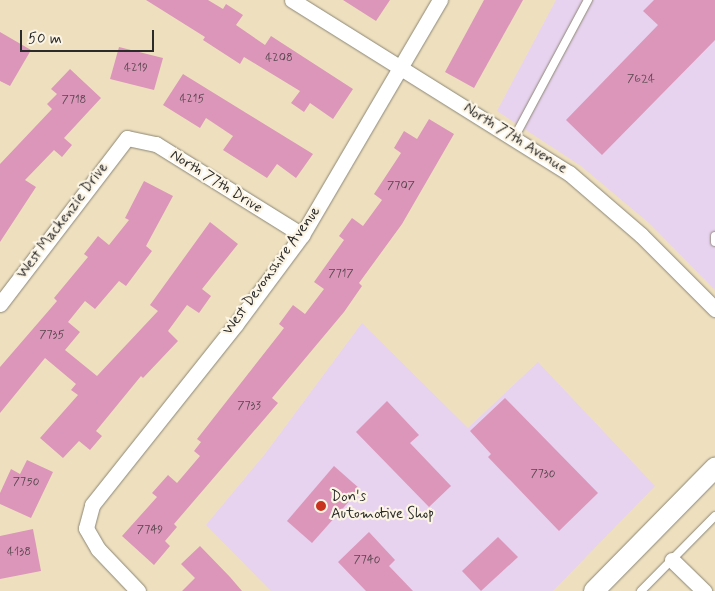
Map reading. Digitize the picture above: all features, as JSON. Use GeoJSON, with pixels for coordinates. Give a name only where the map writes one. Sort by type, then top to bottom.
{"type":"FeatureCollection","features":[{"type":"Feature","properties":{"kind":"main road"},"geometry":{"type":"LineString","coordinates":[[594,591],[715,468]]}},
{"type":"Feature","properties":{"kind":"street","name":"North 77th Avenue"},"geometry":{"type":"LineString","coordinates":[[292,0],[401,70],[514,138],[586,187],[715,309]]}},
{"type":"Feature","properties":{"kind":"street","name":"West Devonshire Avenue"},"geometry":{"type":"LineString","coordinates":[[138,591],[98,549],[86,528],[92,504],[236,324],[302,235],[401,70],[440,0]]}},
{"type":"Feature","properties":{"kind":"street","name":"North 77th Drive"},"geometry":{"type":"LineString","coordinates":[[127,138],[156,144],[302,235]]}},
{"type":"Feature","properties":{"kind":"street","name":"West Mackenzie Drive"},"geometry":{"type":"LineString","coordinates":[[0,304],[127,138]]}},
{"type":"Feature","properties":{"kind":"street"},"geometry":{"type":"LineString","coordinates":[[672,560],[704,591]]}},
{"type":"Feature","properties":{"kind":"lane"},"geometry":{"type":"LineString","coordinates":[[514,138],[588,0]]}},
{"type":"Feature","properties":{"kind":"lane"},"geometry":{"type":"LineString","coordinates":[[715,236],[715,242]]}},
{"type":"Feature","properties":{"kind":"lane"},"geometry":{"type":"LineString","coordinates":[[642,591],[715,516]]}},
{"type":"Feature","properties":{"kind":"shaded area"},"geometry":{"type":"Polygon","coordinates":[[[556,0],[715,0],[715,290],[649,223],[581,166],[497,111],[556,0]]]}},
{"type":"Feature","properties":{"kind":"shaded area"},"geometry":{"type":"Polygon","coordinates":[[[362,323],[468,428],[538,362],[655,486],[553,591],[271,591],[206,525],[265,454],[362,323]]]}},
{"type":"Feature","properties":{"kind":"building"},"geometry":{"type":"Polygon","coordinates":[[[146,0],[208,0],[223,9],[226,4],[243,15],[236,25],[265,45],[271,36],[353,89],[333,119],[310,103],[304,112],[291,103],[300,91],[244,57],[240,64],[203,40],[205,37],[146,0]]]}},
{"type":"Feature","properties":{"kind":"building"},"geometry":{"type":"Polygon","coordinates":[[[343,0],[390,0],[376,21],[343,0]]]}},
{"type":"Feature","properties":{"kind":"building"},"geometry":{"type":"Polygon","coordinates":[[[484,0],[523,0],[474,88],[445,72],[484,0]]]}},
{"type":"Feature","properties":{"kind":"building"},"geometry":{"type":"Polygon","coordinates":[[[654,0],[715,0],[715,40],[602,155],[566,120],[658,25],[643,11],[654,0]]]}},
{"type":"Feature","properties":{"kind":"building"},"geometry":{"type":"Polygon","coordinates":[[[0,32],[31,50],[10,86],[0,81],[0,32]]]}},
{"type":"Feature","properties":{"kind":"building"},"geometry":{"type":"Polygon","coordinates":[[[119,47],[163,58],[154,90],[110,79],[119,47]]]}},
{"type":"Feature","properties":{"kind":"building"},"geometry":{"type":"Polygon","coordinates":[[[70,69],[101,98],[64,138],[72,145],[62,157],[54,150],[25,180],[36,187],[0,242],[0,164],[52,109],[47,104],[57,94],[51,89],[70,69]]]}},
{"type":"Feature","properties":{"kind":"building"},"geometry":{"type":"Polygon","coordinates":[[[183,74],[313,154],[296,178],[277,164],[267,178],[223,150],[233,136],[206,118],[200,128],[163,105],[183,74]]]}},
{"type":"Feature","properties":{"kind":"building"},"geometry":{"type":"Polygon","coordinates":[[[429,119],[454,134],[402,224],[359,283],[362,286],[344,312],[272,398],[278,403],[174,524],[177,527],[165,541],[170,546],[154,565],[122,536],[157,497],[152,493],[168,475],[177,483],[200,456],[194,451],[201,442],[197,439],[284,328],[279,324],[293,305],[305,314],[324,289],[314,282],[344,240],[339,236],[352,218],[363,226],[382,200],[374,194],[401,153],[394,148],[404,131],[417,139],[429,119]]]}},
{"type":"Feature","properties":{"kind":"building"},"geometry":{"type":"Polygon","coordinates":[[[144,181],[173,196],[146,246],[152,251],[126,286],[119,281],[95,309],[85,301],[68,322],[80,332],[65,350],[97,376],[158,311],[150,305],[210,222],[238,244],[202,289],[211,296],[199,313],[187,305],[168,331],[178,341],[143,378],[141,376],[96,431],[102,436],[90,450],[79,441],[63,458],[40,438],[78,395],[71,390],[76,384],[45,358],[0,413],[0,367],[57,301],[54,298],[88,257],[84,254],[98,236],[109,245],[129,220],[125,218],[144,181]]]}},
{"type":"Feature","properties":{"kind":"building"},"geometry":{"type":"Polygon","coordinates":[[[505,398],[598,493],[559,531],[488,457],[491,454],[470,431],[505,398]]]}},
{"type":"Feature","properties":{"kind":"building"},"geometry":{"type":"Polygon","coordinates":[[[387,401],[419,435],[410,443],[451,486],[429,507],[356,432],[387,401]]]}},
{"type":"Feature","properties":{"kind":"building"},"geometry":{"type":"Polygon","coordinates":[[[27,460],[53,472],[31,518],[0,504],[0,493],[11,469],[20,474],[27,460]]]}},
{"type":"Feature","properties":{"kind":"building"},"geometry":{"type":"Polygon","coordinates":[[[334,466],[360,489],[312,543],[287,521],[334,466]]]}},
{"type":"Feature","properties":{"kind":"building"},"geometry":{"type":"Polygon","coordinates":[[[33,529],[41,571],[0,579],[0,536],[33,529]]]}},
{"type":"Feature","properties":{"kind":"building"},"geometry":{"type":"Polygon","coordinates":[[[369,532],[395,560],[389,566],[413,591],[366,591],[338,562],[369,532]]]}},
{"type":"Feature","properties":{"kind":"building"},"geometry":{"type":"Polygon","coordinates":[[[498,537],[518,557],[481,591],[462,571],[498,537]]]}},
{"type":"Feature","properties":{"kind":"building"},"geometry":{"type":"Polygon","coordinates":[[[200,546],[242,591],[182,591],[195,578],[181,564],[200,546]]]}},
{"type":"Feature","properties":{"kind":"place","name":"Don's Automotive Shop"},"geometry":{"type":"Point","coordinates":[321,506]}}]}
